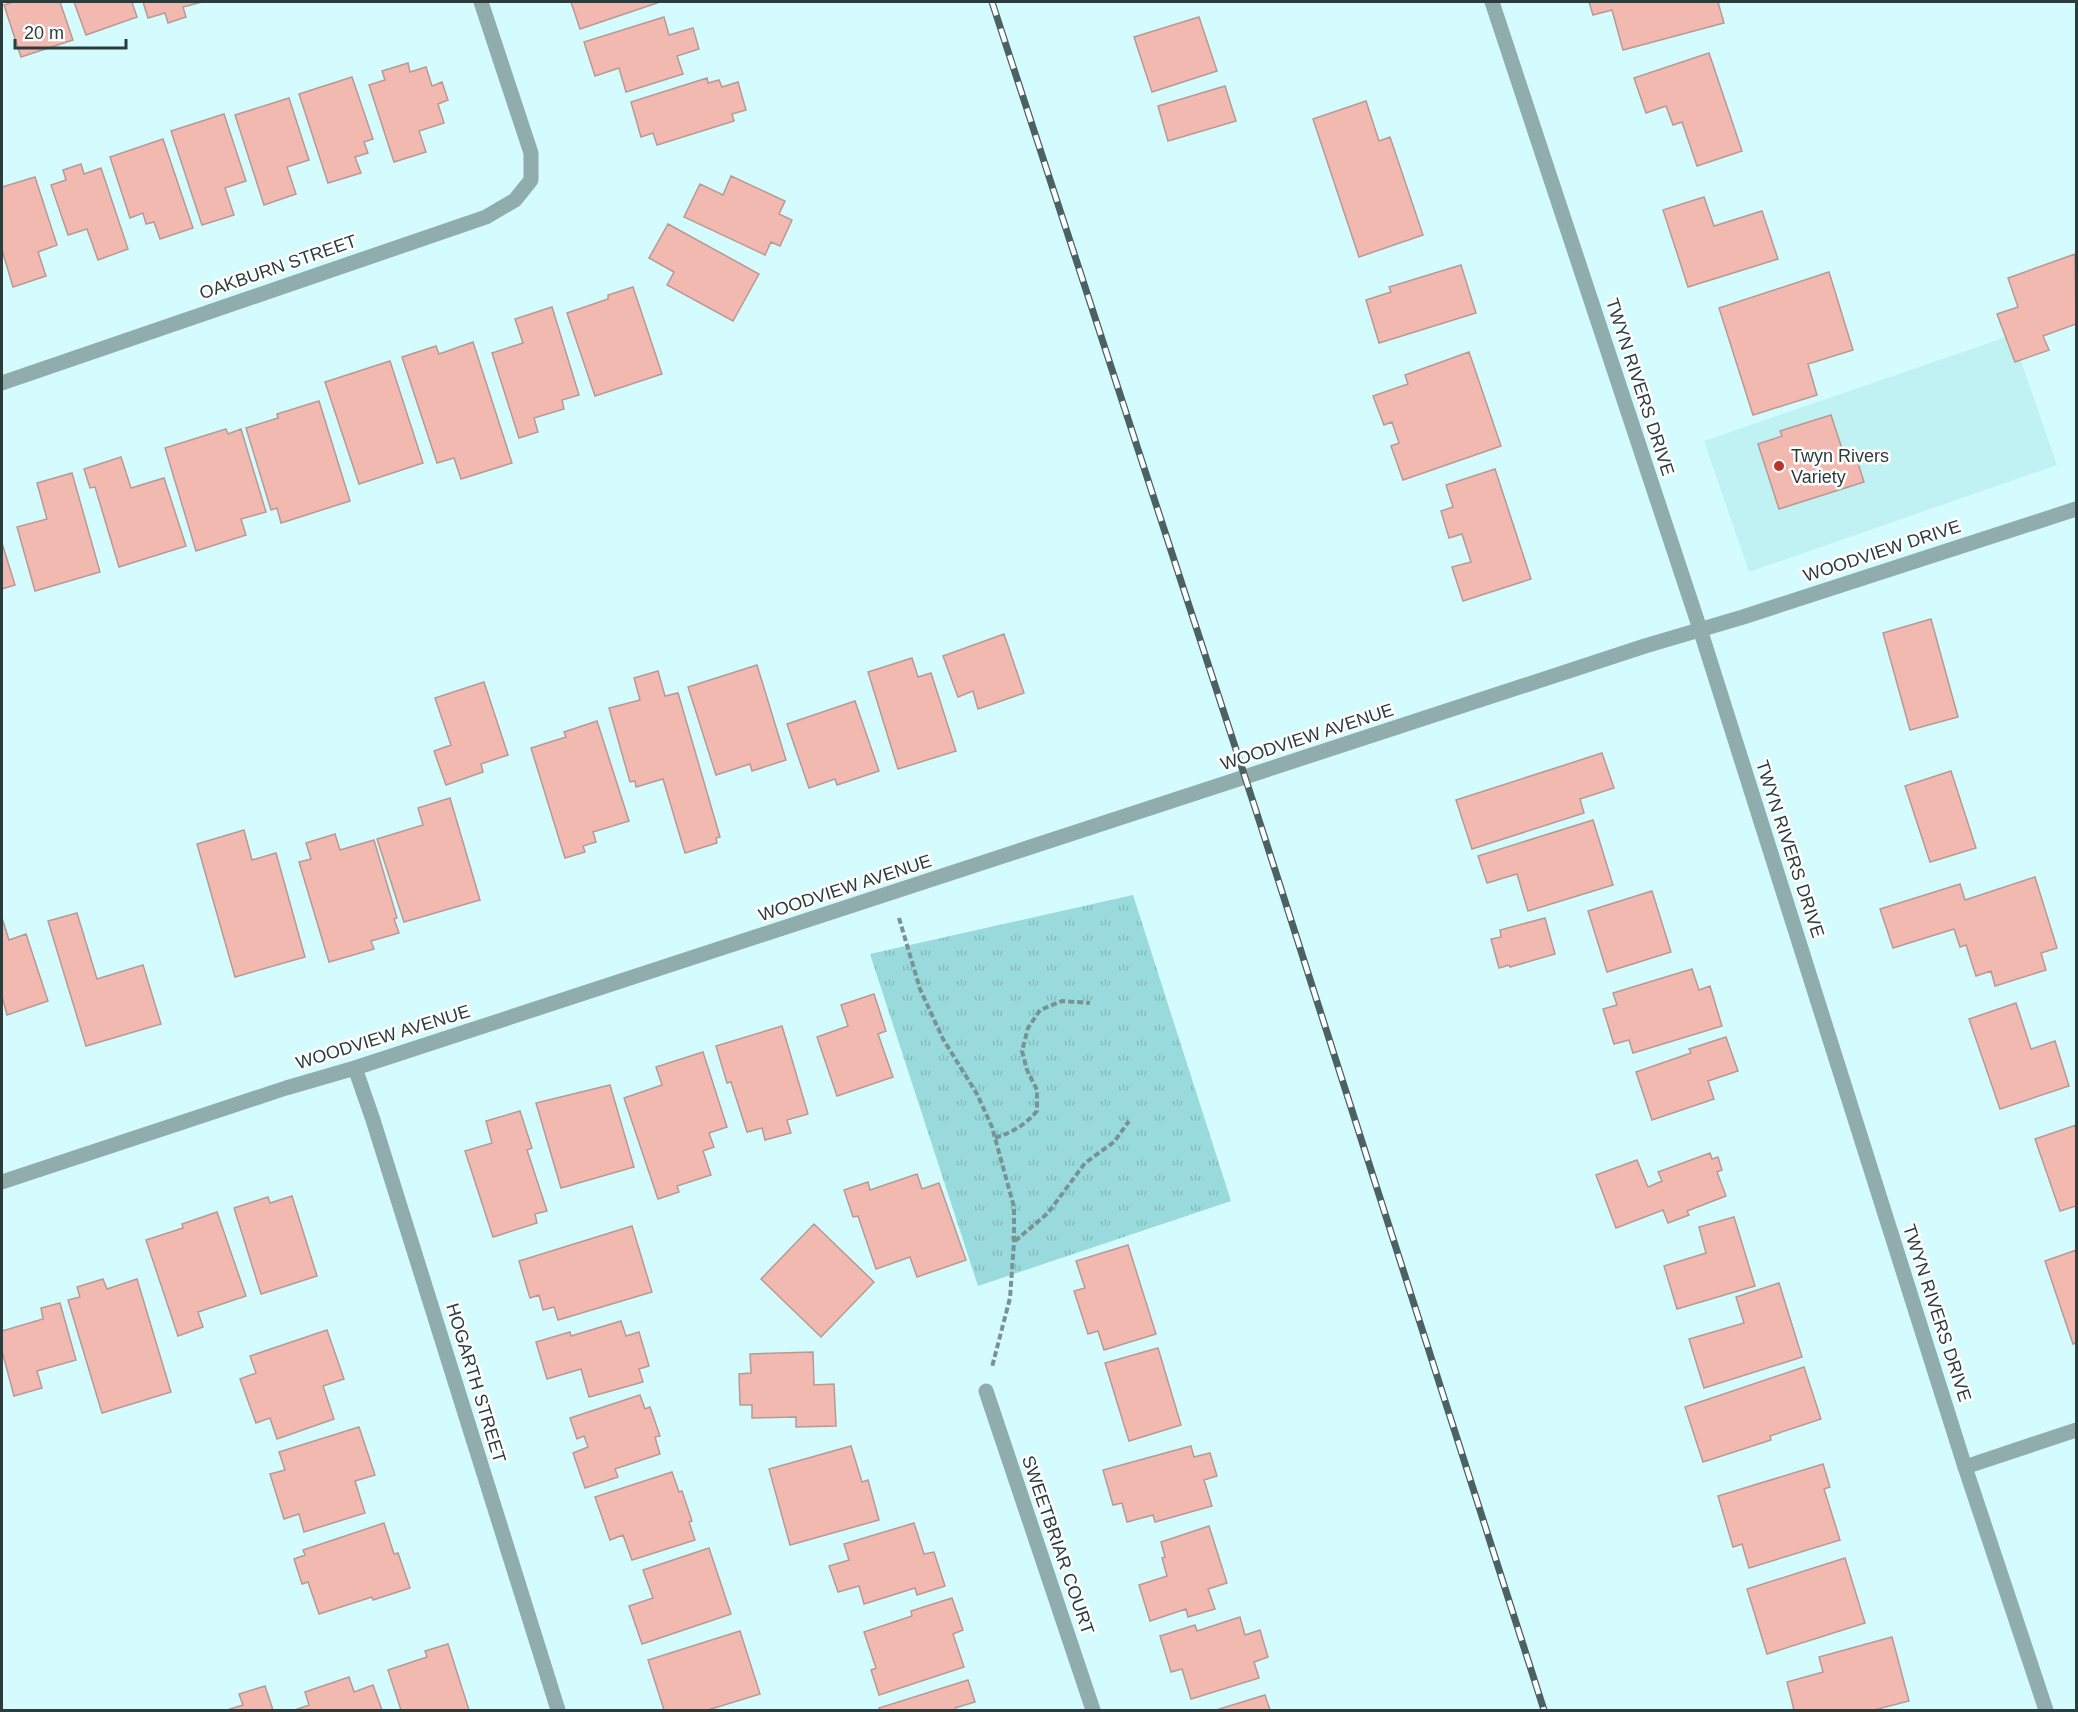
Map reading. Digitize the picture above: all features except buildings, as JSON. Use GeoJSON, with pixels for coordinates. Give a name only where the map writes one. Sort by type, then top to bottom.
{"type":"FeatureCollection","features":[{"type":"Feature","properties":{"kind":"street","name":"OAKBURN STREET"},"geometry":{"type":"LineString","coordinates":[[2,383],[486,217],[515,200],[531,180],[531,153],[481,2]]}},
{"type":"Feature","properties":{"kind":"street","name":"TWYN RIVERS DRIVE"},"geometry":{"type":"LineString","coordinates":[[1492,2],[1700,629],[1965,1467],[2046,1710]]}},
{"type":"Feature","properties":{"kind":"street","name":"WOODVIEW DRIVE"},"geometry":{"type":"LineString","coordinates":[[1700,629],[2076,509]]}},
{"type":"Feature","properties":{"kind":"street","name":"WOODVIEW AVENUE"},"geometry":{"type":"LineString","coordinates":[[2,1182],[1700,629]]}},
{"type":"Feature","properties":{"kind":"street","name":"HOGARTH STREET"},"geometry":{"type":"LineString","coordinates":[[355,1068],[558,1710]]}},
{"type":"Feature","properties":{"kind":"street","name":"SWEETBRIAR COURT"},"geometry":{"type":"LineString","coordinates":[[986,1391],[1093,1710]]}},
{"type":"Feature","properties":{"kind":"street"},"geometry":{"type":"LineString","coordinates":[[1965,1467],[2076,1430]]}},
{"type":"Feature","properties":{"kind":"path"},"geometry":{"type":"LineString","coordinates":[[891,894],[920,989],[943,1039],[977,1094],[993,1127],[1014,1207],[1010,1298],[986,1391]]}},
{"type":"Feature","properties":{"kind":"path"},"geometry":{"type":"LineString","coordinates":[[995,1138],[1027,1123],[1037,1111],[1037,1090],[1027,1070],[1022,1051],[1028,1028],[1040,1010],[1062,1001],[1090,1003]]}},
{"type":"Feature","properties":{"kind":"path"},"geometry":{"type":"LineString","coordinates":[[1014,1242],[1048,1213],[1085,1163],[1114,1142],[1129,1121]]}},
{"type":"Feature","properties":{"kind":"shaded area"},"geometry":{"type":"Polygon","coordinates":[[[2012,335],[2057,465],[1749,572],[1704,441],[2012,335]]]}},
{"type":"Feature","properties":{"kind":"green space"},"geometry":{"type":"Polygon","coordinates":[[[1133,895],[1231,1201],[978,1286],[870,954],[1133,895]]]}},
{"type":"Feature","properties":{"kind":"railway"},"geometry":{"type":"LineString","coordinates":[[992,2],[1259,820],[1544,1710]]}},
{"type":"Feature","properties":{"kind":"place","name":"Twyn Rivers Variety"},"geometry":{"type":"Point","coordinates":[1779,466]}}]}
